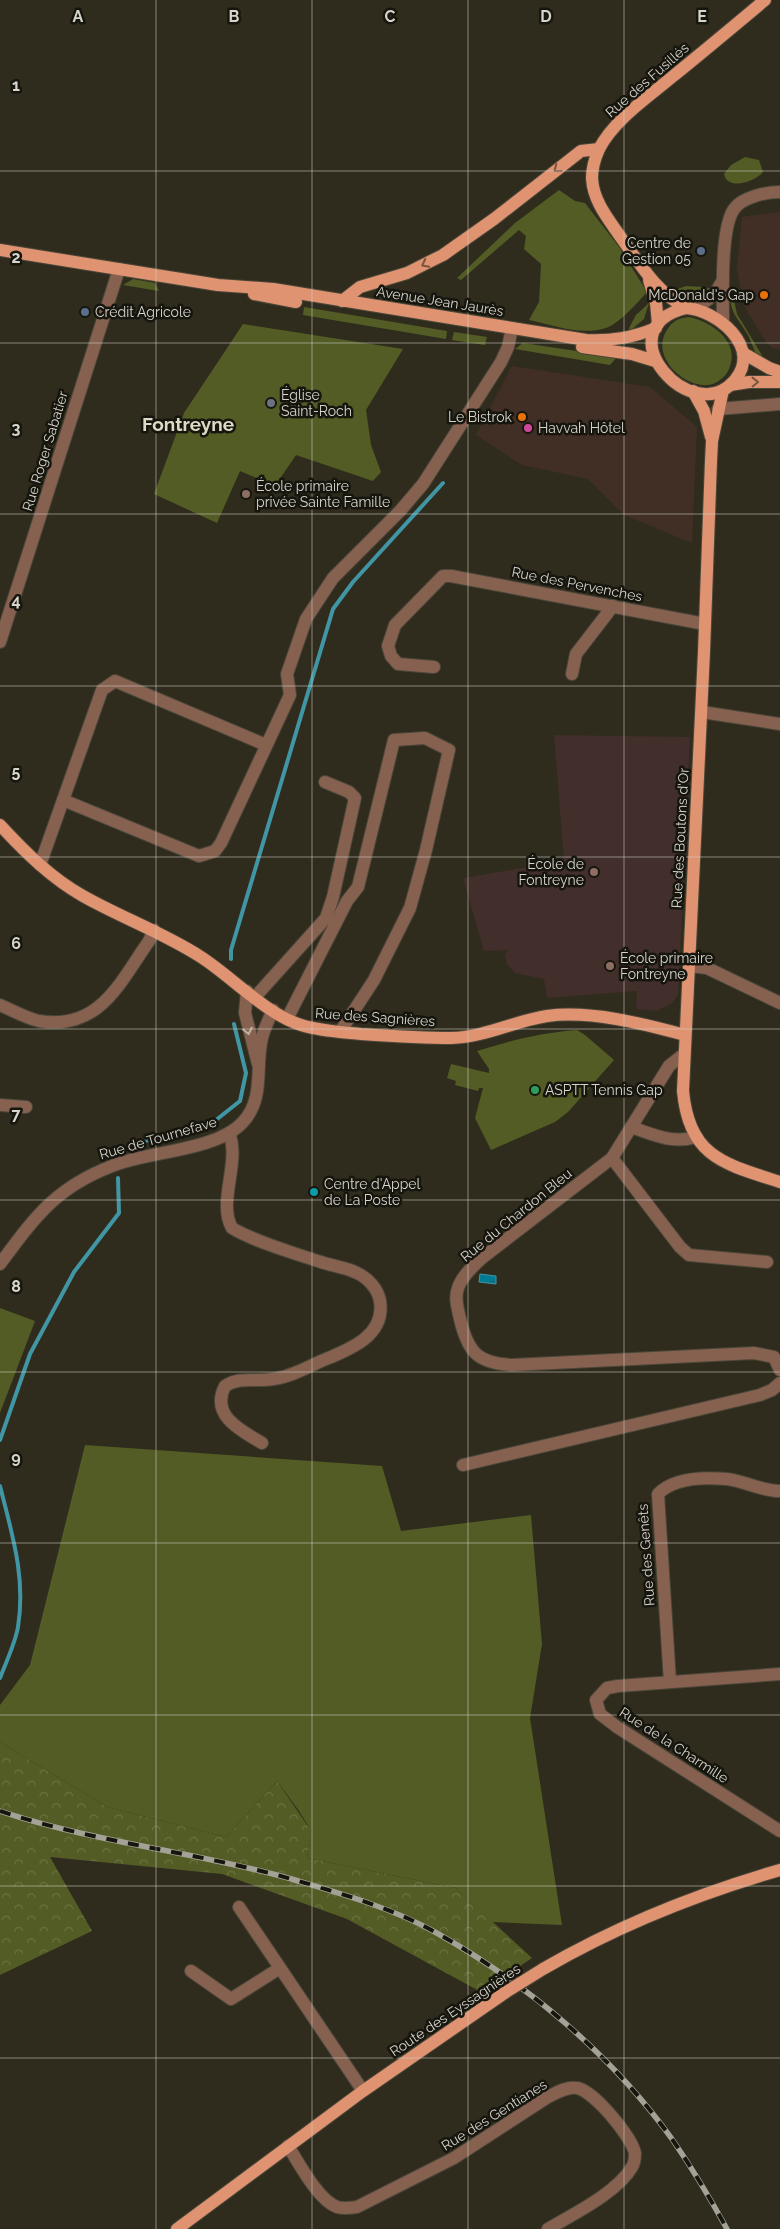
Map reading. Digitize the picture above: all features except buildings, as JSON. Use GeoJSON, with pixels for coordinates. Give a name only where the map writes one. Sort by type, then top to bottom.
{"type":"FeatureCollection","features":[{"type":"Feature","properties":{"kind":"main road","name":"Rue des Fusillés"},"geometry":{"type":"LineString","coordinates":[[599,149],[630,112],[765,0]]}},
{"type":"Feature","properties":{"kind":"main road"},"geometry":{"type":"LineString","coordinates":[[342,301],[360,287],[407,272],[443,255],[494,219],[581,151],[599,149],[592,177],[596,196],[606,216],[646,273],[669,296],[690,309],[723,324],[736,336],[743,353],[739,372],[726,387]]}},
{"type":"Feature","properties":{"kind":"main road","name":"Avenue Jean Jaurès"},"geometry":{"type":"LineString","coordinates":[[0,250],[218,285],[271,298],[511,332],[612,341],[638,335],[657,326]]}},
{"type":"Feature","properties":{"kind":"main road"},"geometry":{"type":"LineString","coordinates":[[646,273],[654,294],[657,326],[651,344],[655,361],[666,375],[684,388],[708,394],[726,387],[749,382],[780,380]]}},
{"type":"Feature","properties":{"kind":"main road","name":"Avenue Jean Jaurès"},"geometry":{"type":"LineString","coordinates":[[218,285],[272,289],[342,301],[632,354],[655,361]]}},
{"type":"Feature","properties":{"kind":"main road"},"geometry":{"type":"LineString","coordinates":[[657,326],[670,314],[690,309]]}},
{"type":"Feature","properties":{"kind":"main road"},"geometry":{"type":"LineString","coordinates":[[743,353],[769,368],[780,380]]}},
{"type":"Feature","properties":{"kind":"main road","name":"Rue des Boutons d'Or"},"geometry":{"type":"LineString","coordinates":[[726,387],[718,409],[712,441],[702,712],[684,1054],[684,1102],[688,1118],[703,1148],[714,1157],[780,1182]]}},
{"type":"Feature","properties":{"kind":"main road","name":"Rue des Boutons d'Or"},"geometry":{"type":"LineString","coordinates":[[693,391],[704,411],[712,441]]}},
{"type":"Feature","properties":{"kind":"main road","name":"Rue des Sagnières"},"geometry":{"type":"LineString","coordinates":[[0,825],[40,865],[82,896],[154,930],[205,959],[287,1019],[308,1028],[388,1036],[470,1036],[486,1034],[535,1018],[562,1015],[593,1016],[685,1035]]}},
{"type":"Feature","properties":{"kind":"main road","name":"Route des Eyssagnières"},"geometry":{"type":"LineString","coordinates":[[177,2229],[363,2091],[506,1992],[543,1969],[604,1936],[648,1916],[780,1870]]}},
{"type":"Feature","properties":{"kind":"street"},"geometry":{"type":"LineString","coordinates":[[723,324],[723,280],[728,221],[734,208],[743,202],[758,196],[780,192]]}},
{"type":"Feature","properties":{"kind":"street","name":"Rue Roger Sabatier"},"geometry":{"type":"LineString","coordinates":[[0,642],[119,269]]}},
{"type":"Feature","properties":{"kind":"street"},"geometry":{"type":"LineString","coordinates":[[690,309],[714,295],[723,280]]}},
{"type":"Feature","properties":{"kind":"street"},"geometry":{"type":"LineString","coordinates":[[63,800],[199,856],[215,851],[222,843],[290,695],[287,674],[306,619],[333,578],[400,511],[423,484],[501,362],[511,332]]}},
{"type":"Feature","properties":{"kind":"street"},"geometry":{"type":"LineString","coordinates":[[718,409],[780,404]]}},
{"type":"Feature","properties":{"kind":"street","name":"Rue des Pervenches"},"geometry":{"type":"LineString","coordinates":[[434,667],[398,664],[391,656],[388,646],[394,625],[442,576],[451,576],[705,624]]}},
{"type":"Feature","properties":{"kind":"street"},"geometry":{"type":"LineString","coordinates":[[572,674],[576,654],[612,606]]}},
{"type":"Feature","properties":{"kind":"street"},"geometry":{"type":"LineString","coordinates":[[40,865],[102,690],[115,681],[266,745]]}},
{"type":"Feature","properties":{"kind":"street"},"geometry":{"type":"LineString","coordinates":[[702,712],[780,724]]}},
{"type":"Feature","properties":{"kind":"street"},"geometry":{"type":"LineString","coordinates":[[287,1019],[347,901],[358,887],[394,740],[425,738],[449,750],[426,850],[410,908],[374,980],[340,1032]]}},
{"type":"Feature","properties":{"kind":"street"},"geometry":{"type":"LineString","coordinates":[[251,994],[326,918],[333,898],[355,798],[349,792],[325,782]]}},
{"type":"Feature","properties":{"kind":"street"},"geometry":{"type":"LineString","coordinates":[[0,1005],[39,1021],[68,1021],[87,1015],[106,1002],[149,941],[154,930]]}},
{"type":"Feature","properties":{"kind":"street"},"geometry":{"type":"LineString","coordinates":[[690,966],[707,968],[780,1003]]}},
{"type":"Feature","properties":{"kind":"street","name":"Rue de Tournefave"},"geometry":{"type":"LineString","coordinates":[[251,994],[244,1002],[246,1021],[260,1070]]}},
{"type":"Feature","properties":{"kind":"street","name":"Rue de Tournefave"},"geometry":{"type":"LineString","coordinates":[[0,1264],[57,1195],[84,1178],[114,1165],[209,1141],[229,1133],[244,1121],[256,1099],[262,1039],[274,1010]]}},
{"type":"Feature","properties":{"kind":"street","name":"Rue du Chardon Bleu"},"geometry":{"type":"LineString","coordinates":[[684,1054],[669,1066],[612,1158],[482,1258],[465,1276],[458,1288],[456,1302],[464,1335],[469,1348],[477,1356],[485,1360],[512,1365],[754,1353],[774,1357],[780,1370]]}},
{"type":"Feature","properties":{"kind":"street"},"geometry":{"type":"LineString","coordinates":[[0,1105],[26,1107]]}},
{"type":"Feature","properties":{"kind":"street"},"geometry":{"type":"LineString","coordinates":[[631,1127],[667,1140],[683,1141],[696,1137]]}},
{"type":"Feature","properties":{"kind":"street"},"geometry":{"type":"LineString","coordinates":[[229,1133],[232,1140],[232,1163],[227,1216],[232,1228],[320,1262],[356,1272],[375,1288],[380,1299],[380,1320],[362,1342],[285,1376],[272,1379],[240,1379],[225,1386],[221,1400],[227,1420],[236,1428],[262,1443]]}},
{"type":"Feature","properties":{"kind":"street"},"geometry":{"type":"LineString","coordinates":[[612,1158],[680,1247],[689,1255],[767,1262]]}},
{"type":"Feature","properties":{"kind":"street"},"geometry":{"type":"LineString","coordinates":[[463,1465],[760,1395],[772,1390],[780,1383]]}},
{"type":"Feature","properties":{"kind":"street","name":"Rue des Genêts"},"geometry":{"type":"LineString","coordinates":[[670,1682],[658,1494],[665,1487],[678,1481],[702,1479],[728,1479],[757,1488],[780,1490]]}},
{"type":"Feature","properties":{"kind":"street","name":"Rue de la Charmille"},"geometry":{"type":"LineString","coordinates":[[779,1832],[617,1727],[600,1714],[596,1700],[607,1688],[780,1674]]}},
{"type":"Feature","properties":{"kind":"street"},"geometry":{"type":"LineString","coordinates":[[239,1907],[363,2091]]}},
{"type":"Feature","properties":{"kind":"street"},"geometry":{"type":"LineString","coordinates":[[191,1971],[231,1999],[280,1968]]}},
{"type":"Feature","properties":{"kind":"street","name":"Rue des Gentianes"},"geometry":{"type":"LineString","coordinates":[[288,2146],[324,2199],[336,2206],[346,2208],[357,2207],[454,2158],[548,2097],[564,2089],[576,2088],[588,2092],[598,2101],[630,2140],[635,2154],[632,2167],[622,2180],[606,2193],[548,2229]]}},
{"type":"Feature","properties":{"kind":"shaded area"},"geometry":{"type":"Polygon","coordinates":[[[780,212],[780,349],[773,348],[766,342],[744,306],[737,269],[742,217],[780,212]]]}},
{"type":"Feature","properties":{"kind":"shaded area"},"geometry":{"type":"Polygon","coordinates":[[[512,366],[650,387],[697,427],[692,543],[624,515],[588,479],[522,465],[476,435],[512,366]]]}},
{"type":"Feature","properties":{"kind":"shaded area","name":"École de Fontreyne"},"geometry":{"type":"Polygon","coordinates":[[[554,735],[690,737],[678,995],[672,1003],[657,1011],[636,1009],[637,991],[547,998],[544,979],[515,973],[507,964],[505,955],[508,950],[484,951],[463,878],[564,861],[554,735]]]}},
{"type":"Feature","properties":{"kind":"green space"},"geometry":{"type":"Polygon","coordinates":[[[745,157],[759,160],[763,172],[748,182],[730,182],[724,174],[731,165],[745,157]]]}},
{"type":"Feature","properties":{"kind":"green space"},"geometry":{"type":"Polygon","coordinates":[[[559,190],[575,201],[585,203],[619,247],[647,292],[623,317],[606,328],[587,331],[577,330],[529,320],[539,302],[541,264],[524,249],[526,236],[519,230],[461,280],[457,278],[515,223],[559,190]]]}},
{"type":"Feature","properties":{"kind":"green space"},"geometry":{"type":"Polygon","coordinates":[[[133,279],[155,283],[159,291],[123,285],[133,279]]]}},
{"type":"Feature","properties":{"kind":"green space"},"geometry":{"type":"Polygon","coordinates":[[[686,286],[712,289],[697,298],[688,298],[672,291],[686,286]]]}},
{"type":"Feature","properties":{"kind":"green space"},"geometry":{"type":"Polygon","coordinates":[[[729,291],[732,292],[737,314],[763,357],[756,354],[748,335],[735,315],[731,306],[729,291]]]}},
{"type":"Feature","properties":{"kind":"green space"},"geometry":{"type":"Polygon","coordinates":[[[649,303],[644,319],[630,331],[629,328],[636,315],[649,303]]]}},
{"type":"Feature","properties":{"kind":"green space"},"geometry":{"type":"Polygon","coordinates":[[[304,307],[447,331],[446,339],[303,315],[304,307]]]}},
{"type":"Feature","properties":{"kind":"green space"},"geometry":{"type":"Polygon","coordinates":[[[689,317],[707,323],[715,329],[728,342],[731,350],[732,359],[728,372],[713,384],[692,383],[682,377],[666,360],[663,338],[673,323],[689,317]]]}},
{"type":"Feature","properties":{"kind":"green space"},"geometry":{"type":"Polygon","coordinates":[[[243,324],[403,349],[366,410],[371,445],[381,472],[373,481],[296,455],[275,486],[240,471],[217,523],[154,494],[184,413],[243,324]]]}},
{"type":"Feature","properties":{"kind":"green space"},"geometry":{"type":"Polygon","coordinates":[[[454,332],[487,337],[485,345],[452,340],[454,332]]]}},
{"type":"Feature","properties":{"kind":"green space"},"geometry":{"type":"Polygon","coordinates":[[[523,343],[617,357],[610,365],[515,349],[523,343]]]}},
{"type":"Feature","properties":{"kind":"green space","name":"ASPTT Tennis Gap"},"geometry":{"type":"Polygon","coordinates":[[[577,1030],[614,1060],[568,1112],[555,1122],[491,1150],[475,1118],[483,1088],[479,1088],[478,1091],[455,1085],[456,1081],[447,1078],[451,1064],[489,1073],[489,1069],[477,1051],[526,1038],[577,1030]]]}},
{"type":"Feature","properties":{"kind":"green space"},"geometry":{"type":"Polygon","coordinates":[[[0,1308],[35,1321],[0,1413],[0,1308]]]}},
{"type":"Feature","properties":{"kind":"green space"},"geometry":{"type":"Polygon","coordinates":[[[85,1445],[382,1466],[401,1531],[531,1515],[542,1644],[530,1718],[562,1925],[492,1922],[456,1888],[307,1858],[312,1832],[277,1781],[226,1837],[107,1807],[0,1742],[0,1705],[30,1665],[85,1445]]]}},
{"type":"Feature","properties":{"kind":"green space"},"geometry":{"type":"Polygon","coordinates":[[[0,1742],[107,1807],[226,1837],[277,1781],[312,1832],[307,1858],[456,1888],[532,1958],[481,1992],[347,1919],[222,1874],[50,1857],[92,1931],[0,1975],[0,1742]]]}},
{"type":"Feature","properties":{"kind":"water"},"geometry":{"type":"Polygon","coordinates":[[[480,1274],[496,1276],[496,1284],[479,1282],[480,1274]]]}},
{"type":"Feature","properties":{"kind":"waterway"},"geometry":{"type":"LineString","coordinates":[[231,959],[231,950],[333,609],[353,582],[443,483]]}},
{"type":"Feature","properties":{"kind":"waterway"},"geometry":{"type":"LineString","coordinates":[[139,1143],[216,1120],[240,1101],[246,1073],[234,1024]]}},
{"type":"Feature","properties":{"kind":"waterway"},"geometry":{"type":"LineString","coordinates":[[0,1440],[30,1354],[74,1272],[119,1213],[118,1178]]}},
{"type":"Feature","properties":{"kind":"waterway"},"geometry":{"type":"LineString","coordinates":[[0,1486],[16,1556],[20,1591],[17,1633],[0,1678]]}},
{"type":"Feature","properties":{"kind":"railway"},"geometry":{"type":"LineString","coordinates":[[0,1811],[110,1840],[221,1862],[295,1880],[349,1896],[419,1923],[435,1932],[469,1952],[534,1997],[565,2023],[622,2078],[672,2139],[701,2183],[727,2229]]}},
{"type":"Feature","properties":{"kind":"place","name":"Centre de Gestion 05"},"geometry":{"type":"Point","coordinates":[701,251]}},
{"type":"Feature","properties":{"kind":"place","name":"McDonald's Gap"},"geometry":{"type":"Point","coordinates":[764,295]}},
{"type":"Feature","properties":{"kind":"place","name":"Crédit Agricole"},"geometry":{"type":"Point","coordinates":[85,312]}},
{"type":"Feature","properties":{"kind":"place","name":"Église Saint-Roch"},"geometry":{"type":"Point","coordinates":[271,403]}},
{"type":"Feature","properties":{"kind":"place","name":"Le Bistrok"},"geometry":{"type":"Point","coordinates":[522,417]}},
{"type":"Feature","properties":{"kind":"place","name":"Havvah Hôtel"},"geometry":{"type":"Point","coordinates":[528,428]}},
{"type":"Feature","properties":{"kind":"place","name":"École primaire privée Sainte Famille"},"geometry":{"type":"Point","coordinates":[246,494]}},
{"type":"Feature","properties":{"kind":"place","name":"École de Fontreyne"},"geometry":{"type":"Point","coordinates":[594,872]}},
{"type":"Feature","properties":{"kind":"place","name":"École primaire Fontreyne"},"geometry":{"type":"Point","coordinates":[610,966]}},
{"type":"Feature","properties":{"kind":"place","name":"ASPTT Tennis Gap"},"geometry":{"type":"Point","coordinates":[535,1090]}},
{"type":"Feature","properties":{"kind":"place","name":"Centre d'Appel de La Poste"},"geometry":{"type":"Point","coordinates":[314,1192]}},
{"type":"Feature","properties":{"kind":"district","name":"Fontreyne"},"geometry":{"type":"Point","coordinates":[188,424]}}]}
